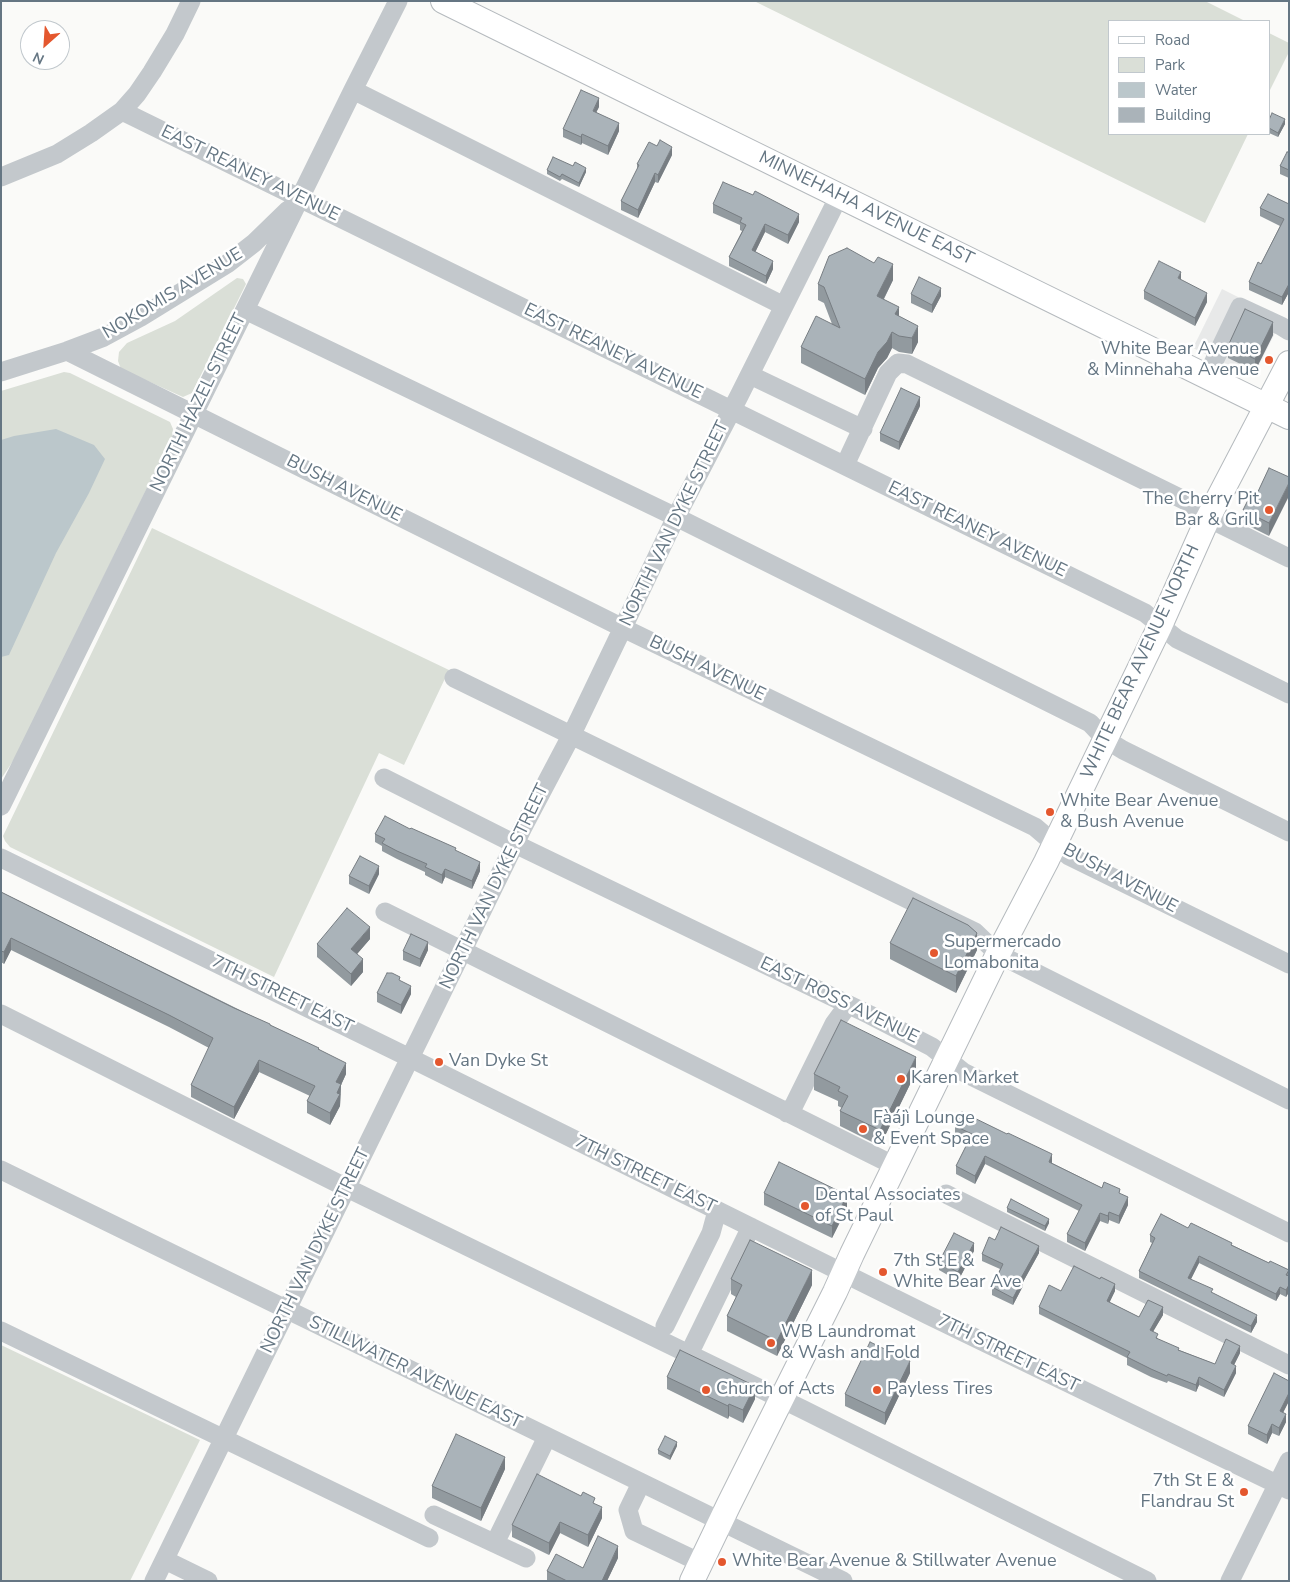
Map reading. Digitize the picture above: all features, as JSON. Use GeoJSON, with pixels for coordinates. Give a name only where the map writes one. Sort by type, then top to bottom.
{"type":"FeatureCollection","features":[{"type":"Feature","properties":{"kind":"main road","name":"MINNEHAHA AVENUE EAST"},"geometry":{"type":"LineString","coordinates":[[443,1],[1289,417]]}},
{"type":"Feature","properties":{"kind":"main road","name":"WHITE BEAR AVENUE NORTH"},"geometry":{"type":"LineString","coordinates":[[696,1572],[844,1274],[998,954],[1055,844],[1160,626],[1208,518],[1289,363]]}},
{"type":"Feature","properties":{"kind":"street"},"geometry":{"type":"LineString","coordinates":[[1,177],[57,154],[122,111],[137,94],[152,72],[191,1]]}},
{"type":"Feature","properties":{"kind":"street","name":"NORTH HAZEL STREET"},"geometry":{"type":"LineString","coordinates":[[1,806],[398,1]]}},
{"type":"Feature","properties":{"kind":"street"},"geometry":{"type":"LineString","coordinates":[[353,90],[784,306]]}},
{"type":"Feature","properties":{"kind":"street","name":"EAST REANEY AVENUE"},"geometry":{"type":"LineString","coordinates":[[122,111],[1144,612],[1177,639],[1289,694]]}},
{"type":"Feature","properties":{"kind":"street","name":"NORTH VAN DYKE STREET"},"geometry":{"type":"LineString","coordinates":[[154,1581],[515,844],[571,736],[676,517],[750,375],[839,196]]}},
{"type":"Feature","properties":{"kind":"street","name":"NOKOMIS AVENUE"},"geometry":{"type":"LineString","coordinates":[[1,372],[104,337],[141,317],[227,264],[254,244],[300,199]]}},
{"type":"Feature","properties":{"kind":"street"},"geometry":{"type":"LineString","coordinates":[[1207,376],[1240,307],[1289,331]]}},
{"type":"Feature","properties":{"kind":"street"},"geometry":{"type":"LineString","coordinates":[[245,310],[676,517],[1084,720],[1090,723],[1105,739],[1123,750],[1289,832]]}},
{"type":"Feature","properties":{"kind":"street","name":"BUSH AVENUE"},"geometry":{"type":"LineString","coordinates":[[67,351],[623,628],[1035,828],[1069,856],[1289,964]]}},
{"type":"Feature","properties":{"kind":"street"},"geometry":{"type":"LineString","coordinates":[[845,466],[888,373],[898,363],[907,364],[1190,503],[1208,518],[1289,558]]}},
{"type":"Feature","properties":{"kind":"street"},"geometry":{"type":"LineString","coordinates":[[750,375],[863,429]]}},
{"type":"Feature","properties":{"kind":"street"},"geometry":{"type":"LineString","coordinates":[[454,678],[975,932],[998,954],[1289,1100]]}},
{"type":"Feature","properties":{"kind":"street","name":"EAST ROSS AVENUE"},"geometry":{"type":"LineString","coordinates":[[384,778],[515,844],[932,1047],[963,1072],[1289,1232]]}},
{"type":"Feature","properties":{"kind":"street","name":"7TH STREET EAST"},"geometry":{"type":"LineString","coordinates":[[1,858],[410,1058],[844,1274],[1283,1487]]}},
{"type":"Feature","properties":{"kind":"street"},"geometry":{"type":"LineString","coordinates":[[385,912],[895,1166]]}},
{"type":"Feature","properties":{"kind":"street"},"geometry":{"type":"LineString","coordinates":[[787,1113],[794,1105],[834,1024],[848,1005]]}},
{"type":"Feature","properties":{"kind":"street"},"geometry":{"type":"LineString","coordinates":[[1,1014],[347,1188],[782,1399],[1147,1581]]}},
{"type":"Feature","properties":{"kind":"street","name":"STILLWATER AVENUE EAST"},"geometry":{"type":"LineString","coordinates":[[1,1170],[843,1581]]}},
{"type":"Feature","properties":{"kind":"street"},"geometry":{"type":"LineString","coordinates":[[946,1194],[1289,1365]]}},
{"type":"Feature","properties":{"kind":"street"},"geometry":{"type":"LineString","coordinates":[[665,1326],[711,1233],[718,1210]]}},
{"type":"Feature","properties":{"kind":"street"},"geometry":{"type":"LineString","coordinates":[[689,1354],[751,1228]]}},
{"type":"Feature","properties":{"kind":"street"},"geometry":{"type":"LineString","coordinates":[[1,1331],[429,1538]]}},
{"type":"Feature","properties":{"kind":"street"},"geometry":{"type":"LineString","coordinates":[[495,1544],[547,1438]]}},
{"type":"Feature","properties":{"kind":"street"},"geometry":{"type":"LineString","coordinates":[[1230,1581],[1283,1487],[1289,1461]]}},
{"type":"Feature","properties":{"kind":"street"},"geometry":{"type":"LineString","coordinates":[[641,1483],[628,1510],[634,1531],[696,1572]]}},
{"type":"Feature","properties":{"kind":"street"},"geometry":{"type":"LineString","coordinates":[[434,1514],[526,1558]]}},
{"type":"Feature","properties":{"kind":"street"},"geometry":{"type":"LineString","coordinates":[[165,1560],[208,1581]]}},
{"type":"Feature","properties":{"kind":"shaded area"},"geometry":{"type":"Polygon","coordinates":[[[1222,289],[1282,319],[1255,373],[1248,375],[1193,348],[1222,289]]]}},
{"type":"Feature","properties":{"kind":"green space"},"geometry":{"type":"Polygon","coordinates":[[[754,1],[1205,1],[1243,20],[1108,20],[1108,135],[1248,135],[1205,223],[754,1]]]}},
{"type":"Feature","properties":{"kind":"green space"},"geometry":{"type":"Polygon","coordinates":[[[1270,34],[1289,43],[1289,52],[1270,90],[1270,34]]]}},
{"type":"Feature","properties":{"kind":"green space"},"geometry":{"type":"Polygon","coordinates":[[[237,278],[243,279],[246,284],[192,393],[183,397],[121,369],[118,361],[119,352],[127,343],[175,321],[237,278]]]}},
{"type":"Feature","properties":{"kind":"green space"},"geometry":{"type":"Polygon","coordinates":[[[64,372],[70,373],[170,422],[173,429],[172,437],[15,758],[1,779],[1,391],[64,372]]]}},
{"type":"Feature","properties":{"kind":"green space"},"geometry":{"type":"Polygon","coordinates":[[[152,528],[449,670],[404,765],[379,753],[274,977],[10,847],[3,836],[152,528]]]}},
{"type":"Feature","properties":{"kind":"green space"},"geometry":{"type":"Polygon","coordinates":[[[1,1345],[200,1440],[130,1581],[1,1581],[1,1345]]]}},
{"type":"Feature","properties":{"kind":"water"},"geometry":{"type":"Polygon","coordinates":[[[56,429],[94,445],[105,459],[89,493],[56,553],[9,655],[1,657],[1,440],[56,429]]]}},
{"type":"Feature","properties":{"kind":"building"},"geometry":{"type":"Polygon","coordinates":[[[581,90],[599,98],[593,111],[619,123],[608,146],[582,134],[581,137],[563,129],[581,90]]]}},
{"type":"Feature","properties":{"kind":"building"},"geometry":{"type":"Polygon","coordinates":[[[1272,113],[1285,119],[1278,133],[1270,129],[1272,113]]]}},
{"type":"Feature","properties":{"kind":"building"},"geometry":{"type":"Polygon","coordinates":[[[660,140],[672,147],[658,175],[655,173],[638,210],[621,201],[649,142],[657,146],[660,140]]]}},
{"type":"Feature","properties":{"kind":"building"},"geometry":{"type":"Polygon","coordinates":[[[1287,152],[1289,152],[1289,170],[1280,166],[1287,152]]]}},
{"type":"Feature","properties":{"kind":"building"},"geometry":{"type":"Polygon","coordinates":[[[553,157],[573,166],[575,162],[586,168],[579,183],[562,174],[560,177],[547,170],[553,157]]]}},
{"type":"Feature","properties":{"kind":"building"},"geometry":{"type":"Polygon","coordinates":[[[723,182],[753,195],[755,191],[799,214],[788,235],[765,224],[752,250],[773,261],[766,276],[729,257],[746,225],[740,222],[742,218],[713,204],[723,182]]]}},
{"type":"Feature","properties":{"kind":"building"},"geometry":{"type":"Polygon","coordinates":[[[1268,194],[1289,204],[1289,284],[1282,297],[1249,282],[1258,262],[1261,264],[1284,219],[1260,208],[1268,194]]]}},
{"type":"Feature","properties":{"kind":"building"},"geometry":{"type":"Polygon","coordinates":[[[847,248],[874,263],[878,257],[893,264],[877,296],[899,307],[895,314],[918,326],[912,338],[899,336],[892,332],[887,342],[878,352],[865,379],[801,347],[816,316],[840,328],[824,287],[818,284],[829,256],[847,248]]]}},
{"type":"Feature","properties":{"kind":"building"},"geometry":{"type":"Polygon","coordinates":[[[1159,261],[1181,272],[1178,278],[1207,293],[1195,318],[1144,291],[1159,261]]]}},
{"type":"Feature","properties":{"kind":"building"},"geometry":{"type":"Polygon","coordinates":[[[919,277],[941,288],[932,305],[911,294],[919,277]]]}},
{"type":"Feature","properties":{"kind":"building"},"geometry":{"type":"Polygon","coordinates":[[[1245,309],[1273,322],[1255,359],[1228,346],[1245,309]]]}},
{"type":"Feature","properties":{"kind":"building"},"geometry":{"type":"Polygon","coordinates":[[[901,388],[920,397],[899,442],[880,433],[901,388]]]}},
{"type":"Feature","properties":{"kind":"building"},"geometry":{"type":"Polygon","coordinates":[[[1269,468],[1289,477],[1289,483],[1269,523],[1243,510],[1250,496],[1255,498],[1269,468]]]}},
{"type":"Feature","properties":{"kind":"building"},"geometry":{"type":"Polygon","coordinates":[[[385,816],[410,829],[456,848],[455,850],[480,862],[472,881],[445,869],[442,875],[425,867],[427,864],[382,843],[385,839],[375,834],[385,816]]]}},
{"type":"Feature","properties":{"kind":"building"},"geometry":{"type":"Polygon","coordinates":[[[360,856],[379,866],[369,886],[349,876],[360,856]]]}},
{"type":"Feature","properties":{"kind":"building"},"geometry":{"type":"Polygon","coordinates":[[[1,892],[346,1063],[336,1082],[341,1084],[337,1093],[340,1094],[330,1113],[307,1101],[315,1086],[259,1060],[234,1107],[191,1085],[213,1038],[11,938],[4,952],[1,951],[1,892]]]}},
{"type":"Feature","properties":{"kind":"building","name":"Supermercado Lomabonita"},"geometry":{"type":"Polygon","coordinates":[[[913,898],[968,925],[977,933],[956,976],[890,943],[913,898]]]}},
{"type":"Feature","properties":{"kind":"building"},"geometry":{"type":"Polygon","coordinates":[[[347,908],[370,927],[351,949],[363,959],[351,974],[317,944],[347,908]]]}},
{"type":"Feature","properties":{"kind":"building"},"geometry":{"type":"Polygon","coordinates":[[[411,934],[428,942],[420,959],[403,951],[411,934]]]}},
{"type":"Feature","properties":{"kind":"building"},"geometry":{"type":"Polygon","coordinates":[[[387,973],[400,977],[399,980],[411,986],[401,1005],[377,993],[387,973]]]}},
{"type":"Feature","properties":{"kind":"building"},"geometry":{"type":"Polygon","coordinates":[[[841,1020],[916,1057],[880,1130],[840,1111],[848,1096],[838,1091],[840,1087],[814,1074],[841,1020]]]}},
{"type":"Feature","properties":{"kind":"building"},"geometry":{"type":"Polygon","coordinates":[[[962,1112],[1052,1154],[1049,1162],[1102,1188],[1104,1182],[1120,1189],[1119,1193],[1128,1197],[1119,1216],[1109,1212],[1108,1216],[1100,1213],[1085,1243],[1067,1234],[1082,1205],[985,1156],[975,1176],[956,1166],[972,1134],[955,1126],[962,1112]]]}},
{"type":"Feature","properties":{"kind":"building","name":"Dental Associates of St Paul"},"geometry":{"type":"Polygon","coordinates":[[[779,1162],[847,1195],[832,1226],[764,1193],[779,1162]]]}},
{"type":"Feature","properties":{"kind":"building"},"geometry":{"type":"Polygon","coordinates":[[[1011,1199],[1049,1219],[1045,1226],[1007,1208],[1011,1199]]]}},
{"type":"Feature","properties":{"kind":"building"},"geometry":{"type":"Polygon","coordinates":[[[1161,1214],[1188,1228],[1191,1223],[1232,1243],[1231,1245],[1289,1270],[1286,1275],[1289,1276],[1289,1285],[1286,1290],[1280,1287],[1276,1294],[1199,1256],[1188,1278],[1213,1289],[1211,1292],[1257,1315],[1251,1326],[1139,1271],[1155,1238],[1150,1235],[1161,1214]]]}},
{"type":"Feature","properties":{"kind":"building"},"geometry":{"type":"Polygon","coordinates":[[[1001,1227],[1039,1246],[1021,1278],[1023,1279],[1013,1298],[992,1287],[1003,1264],[982,1254],[989,1237],[995,1240],[1001,1227]]]}},
{"type":"Feature","properties":{"kind":"building"},"geometry":{"type":"Polygon","coordinates":[[[954,1233],[974,1243],[958,1272],[939,1262],[954,1233]]]}},
{"type":"Feature","properties":{"kind":"building"},"geometry":{"type":"Polygon","coordinates":[[[750,1240],[812,1270],[777,1341],[727,1316],[742,1285],[731,1279],[750,1240]]]}},
{"type":"Feature","properties":{"kind":"building"},"geometry":{"type":"Polygon","coordinates":[[[1074,1266],[1115,1284],[1107,1301],[1139,1317],[1148,1300],[1163,1307],[1150,1330],[1158,1334],[1156,1338],[1179,1348],[1178,1350],[1215,1364],[1226,1339],[1240,1346],[1231,1363],[1236,1366],[1224,1390],[1199,1377],[1196,1385],[1151,1369],[1127,1357],[1130,1352],[1039,1307],[1049,1285],[1061,1291],[1074,1266]]]}},
{"type":"Feature","properties":{"kind":"building","name":"Payless Tires"},"geometry":{"type":"Polygon","coordinates":[[[870,1342],[910,1361],[885,1413],[845,1394],[870,1342]]]}},
{"type":"Feature","properties":{"kind":"building","name":"Church of Acts"},"geometry":{"type":"Polygon","coordinates":[[[680,1350],[755,1386],[743,1410],[729,1404],[728,1406],[667,1377],[680,1350]]]}},
{"type":"Feature","properties":{"kind":"building"},"geometry":{"type":"Polygon","coordinates":[[[1274,1373],[1289,1381],[1289,1393],[1280,1411],[1286,1414],[1279,1428],[1272,1424],[1267,1435],[1248,1426],[1274,1373]]]}},
{"type":"Feature","properties":{"kind":"building"},"geometry":{"type":"Polygon","coordinates":[[[456,1434],[505,1457],[481,1508],[432,1486],[456,1434]]]}},
{"type":"Feature","properties":{"kind":"building"},"geometry":{"type":"Polygon","coordinates":[[[665,1436],[677,1442],[670,1456],[658,1450],[665,1436]]]}},
{"type":"Feature","properties":{"kind":"building"},"geometry":{"type":"Polygon","coordinates":[[[537,1474],[581,1496],[583,1492],[595,1498],[593,1503],[602,1507],[588,1535],[560,1522],[549,1543],[512,1525],[537,1474]]]}},
{"type":"Feature","properties":{"kind":"building"},"geometry":{"type":"Polygon","coordinates":[[[598,1536],[618,1546],[602,1581],[567,1581],[547,1571],[556,1554],[583,1568],[598,1536]]]}},
{"type":"Feature","properties":{"kind":"place","name":"White Bear Avenue & Minnehaha Avenue"},"geometry":{"type":"Point","coordinates":[1269,360]}},
{"type":"Feature","properties":{"kind":"place","name":"The Cherry Pit Bar & Grill"},"geometry":{"type":"Point","coordinates":[1269,510]}},
{"type":"Feature","properties":{"kind":"place","name":"White Bear Avenue & Bush Avenue"},"geometry":{"type":"Point","coordinates":[1050,812]}},
{"type":"Feature","properties":{"kind":"place","name":"Supermercado Lomabonita"},"geometry":{"type":"Point","coordinates":[934,953]}},
{"type":"Feature","properties":{"kind":"place","name":"Van Dyke St"},"geometry":{"type":"Point","coordinates":[439,1062]}},
{"type":"Feature","properties":{"kind":"place","name":"Karen Market"},"geometry":{"type":"Point","coordinates":[901,1079]}},
{"type":"Feature","properties":{"kind":"place","name":"Fàájì Lounge & Event Space"},"geometry":{"type":"Point","coordinates":[863,1129]}},
{"type":"Feature","properties":{"kind":"place","name":"Dental Associates of St Paul"},"geometry":{"type":"Point","coordinates":[805,1206]}},
{"type":"Feature","properties":{"kind":"place","name":"7th St E & White Bear Ave"},"geometry":{"type":"Point","coordinates":[883,1272]}},
{"type":"Feature","properties":{"kind":"place","name":"WB Laundromat & Wash and Fold"},"geometry":{"type":"Point","coordinates":[771,1343]}},
{"type":"Feature","properties":{"kind":"place","name":"Church of Acts"},"geometry":{"type":"Point","coordinates":[706,1390]}},
{"type":"Feature","properties":{"kind":"place","name":"Payless Tires"},"geometry":{"type":"Point","coordinates":[877,1390]}},
{"type":"Feature","properties":{"kind":"place","name":"7th St E & Flandrau St"},"geometry":{"type":"Point","coordinates":[1244,1492]}},
{"type":"Feature","properties":{"kind":"place","name":"White Bear Avenue & Stillwater Avenue"},"geometry":{"type":"Point","coordinates":[722,1562]}}]}
